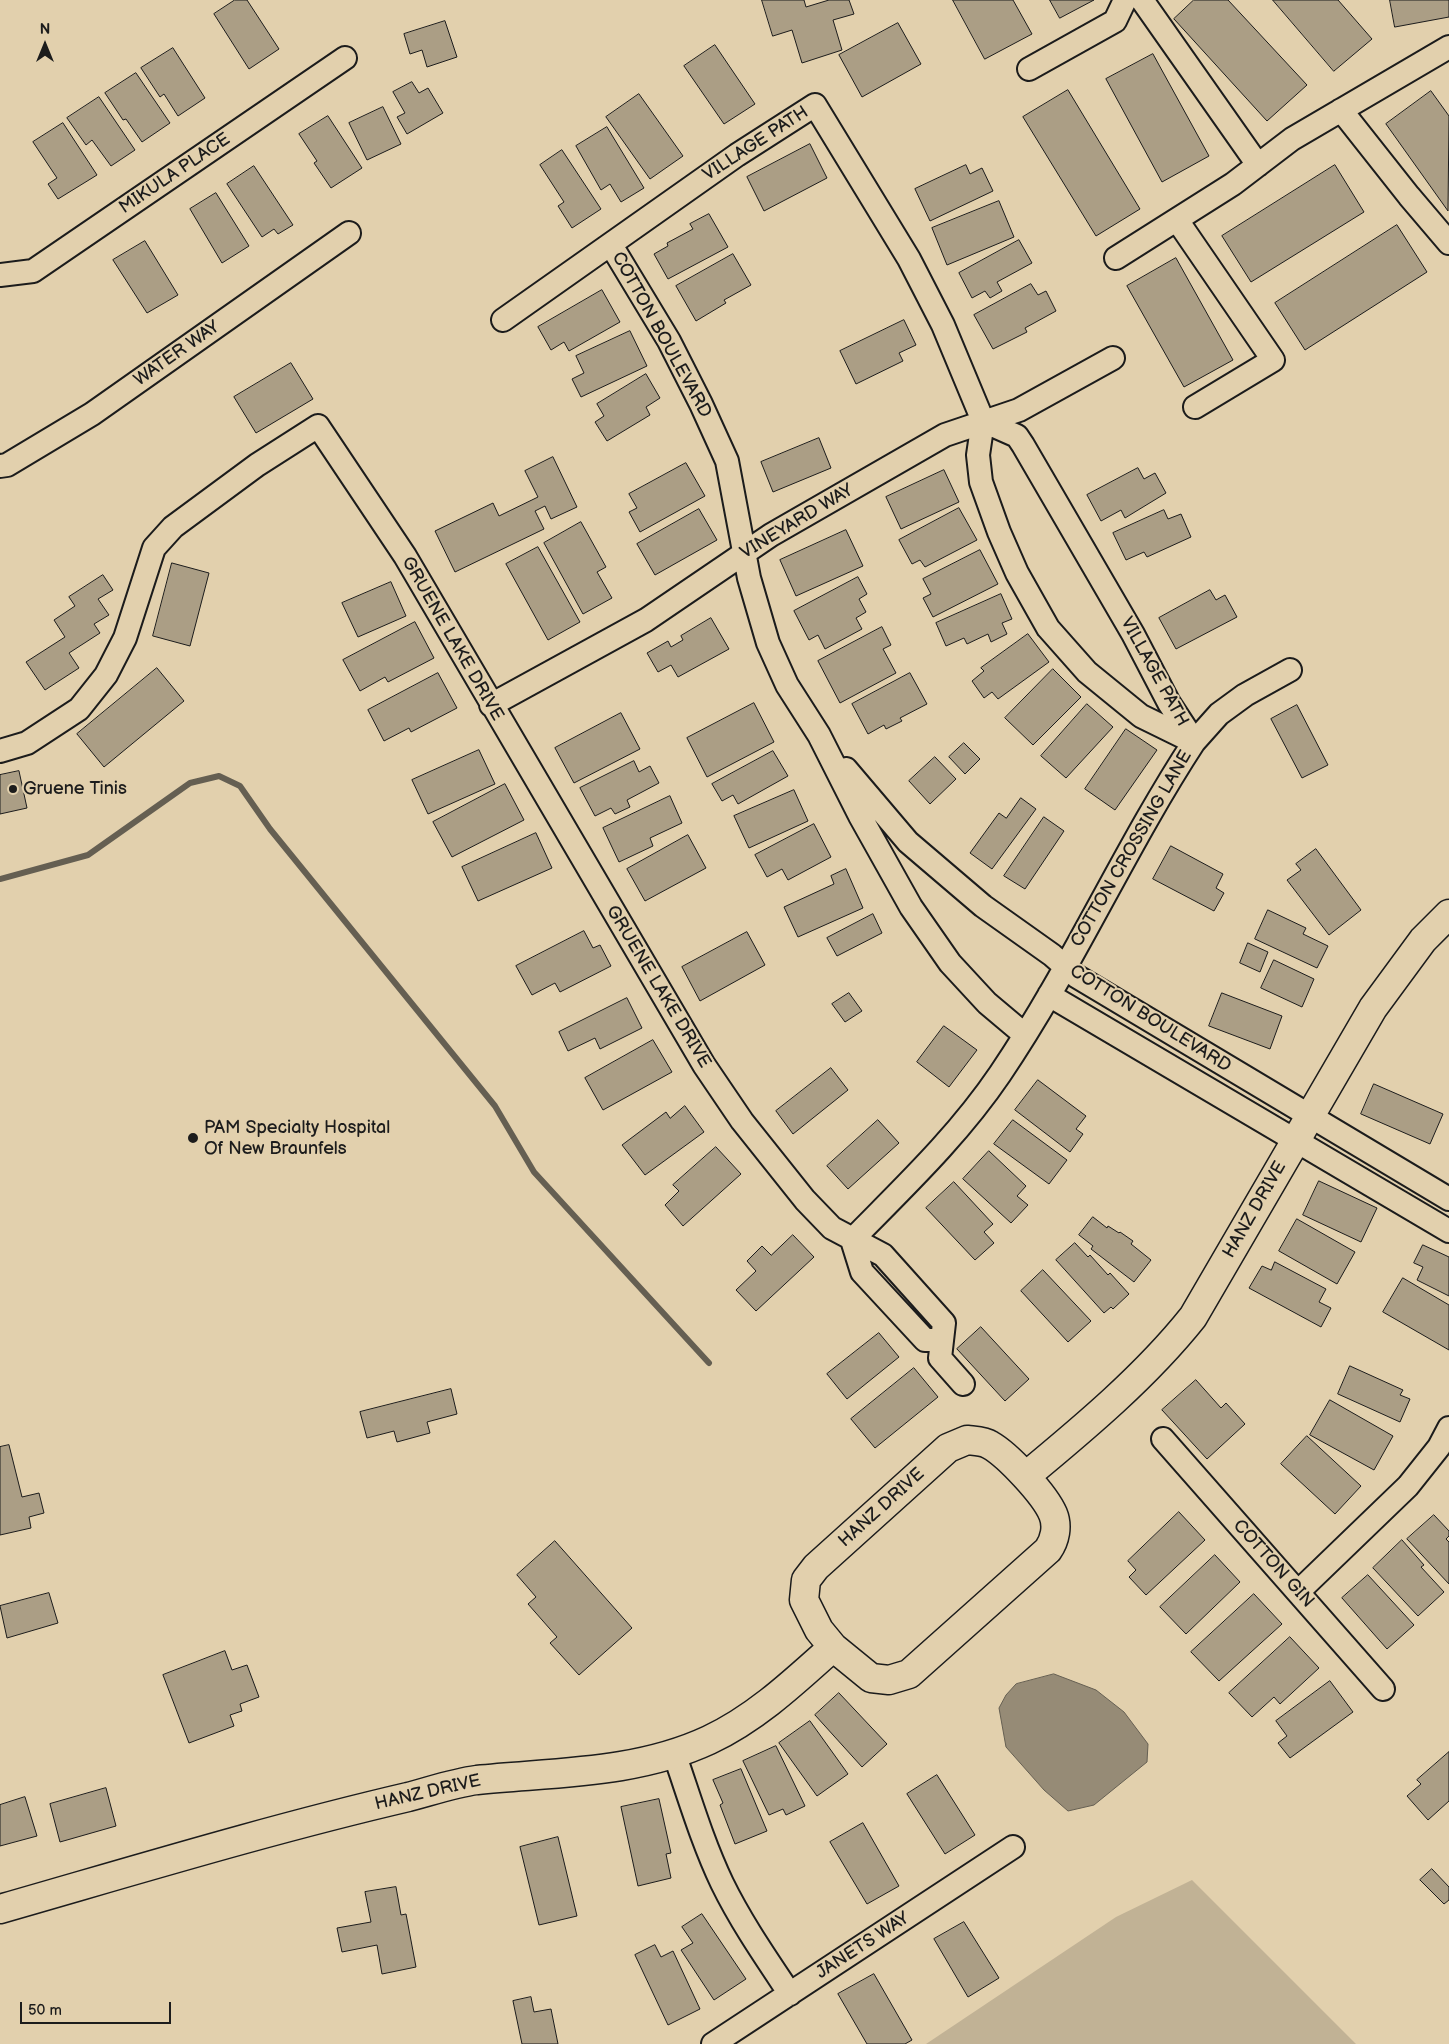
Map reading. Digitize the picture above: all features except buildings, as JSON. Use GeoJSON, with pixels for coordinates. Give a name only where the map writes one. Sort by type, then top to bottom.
{"type":"FeatureCollection","features":[{"type":"Feature","properties":{"kind":"street"},"geometry":{"type":"LineString","coordinates":[[1029,69],[1115,22],[1125,0]]}},
{"type":"Feature","properties":{"kind":"street"},"geometry":{"type":"LineString","coordinates":[[1142,0],[1258,165]]}},
{"type":"Feature","properties":{"kind":"street"},"geometry":{"type":"LineString","coordinates":[[1116,258],[1233,184],[1292,139],[1449,47]]}},
{"type":"Feature","properties":{"kind":"street","name":"MIKULA PLACE"},"geometry":{"type":"LineString","coordinates":[[0,275],[33,271],[345,58]]}},
{"type":"Feature","properties":{"kind":"street","name":"VILLAGE PATH"},"geometry":{"type":"LineString","coordinates":[[503,320],[737,155],[815,105],[909,259],[943,325],[983,421],[978,456],[981,482],[999,532],[1017,573],[1048,628],[1087,672],[1141,716],[1194,742]]}},
{"type":"Feature","properties":{"kind":"street"},"geometry":{"type":"LineString","coordinates":[[1342,110],[1409,196],[1449,242]]}},
{"type":"Feature","properties":{"kind":"street"},"geometry":{"type":"LineString","coordinates":[[1177,220],[1273,360],[1195,407]]}},
{"type":"Feature","properties":{"kind":"street","name":"WATER WAY"},"geometry":{"type":"LineString","coordinates":[[0,466],[7,465],[31,452],[92,414],[349,233]]}},
{"type":"Feature","properties":{"kind":"street","name":"COTTON BOULEVARD"},"geometry":{"type":"LineString","coordinates":[[611,244],[669,341],[727,461],[749,578],[768,643],[786,685],[818,735],[860,816],[911,907],[950,963],[987,1004],[1025,1036]]}},
{"type":"Feature","properties":{"kind":"street","name":"VINEYARD WAY"},"geometry":{"type":"LineString","coordinates":[[491,705],[646,620],[771,535],[945,435],[1019,410],[1113,358]]}},
{"type":"Feature","properties":{"kind":"street","name":"VILLAGE PATH"},"geometry":{"type":"LineString","coordinates":[[983,421],[1017,436],[1024,445],[1133,634],[1169,703],[1194,742]]}},
{"type":"Feature","properties":{"kind":"street","name":"GRUENE LAKE DRIVE"},"geometry":{"type":"LineString","coordinates":[[0,751],[27,743],[79,709],[106,675],[125,638],[154,548],[173,527],[257,465],[318,426],[404,556],[709,1073],[742,1121],[805,1200],[832,1228],[852,1240]]}},
{"type":"Feature","properties":{"kind":"street","name":"COTTON CROSSING LANE"},"geometry":{"type":"LineString","coordinates":[[852,1240],[936,1154],[972,1114],[1025,1036],[1194,742],[1219,714],[1245,695],[1290,670]]}},
{"type":"Feature","properties":{"kind":"street","name":"COTTON BOULEVARD"},"geometry":{"type":"LineString","coordinates":[[818,735],[908,842],[983,906],[1084,981],[1311,1115],[1449,1200]]}},
{"type":"Feature","properties":{"kind":"street","name":"HANZ DRIVE"},"geometry":{"type":"LineString","coordinates":[[1026,1476],[1076,1434],[1173,1342],[1194,1317],[1373,1008],[1423,940],[1449,914]]}},
{"type":"Feature","properties":{"kind":"street","name":"COTTON BOULEVARD"},"geometry":{"type":"LineString","coordinates":[[1049,995],[1157,1061],[1296,1140],[1449,1232]]}},
{"type":"Feature","properties":{"kind":"street"},"geometry":{"type":"LineString","coordinates":[[852,1240],[862,1272],[924,1340],[942,1340],[940,1358],[963,1384]]}},
{"type":"Feature","properties":{"kind":"street"},"geometry":{"type":"LineString","coordinates":[[1298,1592],[1408,1486],[1439,1446],[1449,1428]]}},
{"type":"Feature","properties":{"kind":"street","name":"COTTON GIN"},"geometry":{"type":"LineString","coordinates":[[1163,1439],[1384,1689]]}},
{"type":"Feature","properties":{"kind":"street","name":"HANZ DRIVE"},"geometry":{"type":"LineString","coordinates":[[967,1440],[990,1445],[1026,1476],[1054,1515],[1056,1532],[1053,1542],[1048,1550],[909,1674],[889,1680],[870,1678],[833,1647],[819,1630],[804,1600],[806,1580],[816,1567],[948,1448],[967,1440]]}},
{"type":"Feature","properties":{"kind":"street","name":"HANZ DRIVE"},"geometry":{"type":"LineString","coordinates":[[0,1909],[322,1817],[474,1781],[598,1770],[634,1764],[674,1753],[707,1741],[732,1728],[782,1694],[833,1647]]}},
{"type":"Feature","properties":{"kind":"street"},"geometry":{"type":"LineString","coordinates":[[674,1753],[691,1805],[721,1881],[748,1932],[790,1994]]}},
{"type":"Feature","properties":{"kind":"street","name":"JANETS WAY"},"geometry":{"type":"LineString","coordinates":[[713,2044],[1013,1846]]}},
{"type":"Feature","properties":{"kind":"shaded area"},"geometry":{"type":"Polygon","coordinates":[[[1054,1674],[1096,1690],[1124,1712],[1148,1744],[1147,1762],[1094,1805],[1068,1811],[1044,1790],[1006,1747],[999,1708],[1006,1695],[1016,1684],[1054,1674]]]}},
{"type":"Feature","properties":{"kind":"shaded area"},"geometry":{"type":"Polygon","coordinates":[[[1192,1880],[1356,2044],[926,2044],[1116,1917],[1192,1880]]]}},
{"type":"Feature","properties":{"kind":"waterway"},"geometry":{"type":"LineString","coordinates":[[0,879],[88,855],[190,783],[219,776],[240,786],[270,829],[495,1106],[534,1172],[709,1363]]}},
{"type":"Feature","properties":{"kind":"place","name":"Gruene Tinis"},"geometry":{"type":"Point","coordinates":[13,789]}},
{"type":"Feature","properties":{"kind":"place","name":"PAM Specialty Hospital Of New Braunfels"},"geometry":{"type":"Point","coordinates":[193,1138]}}]}
